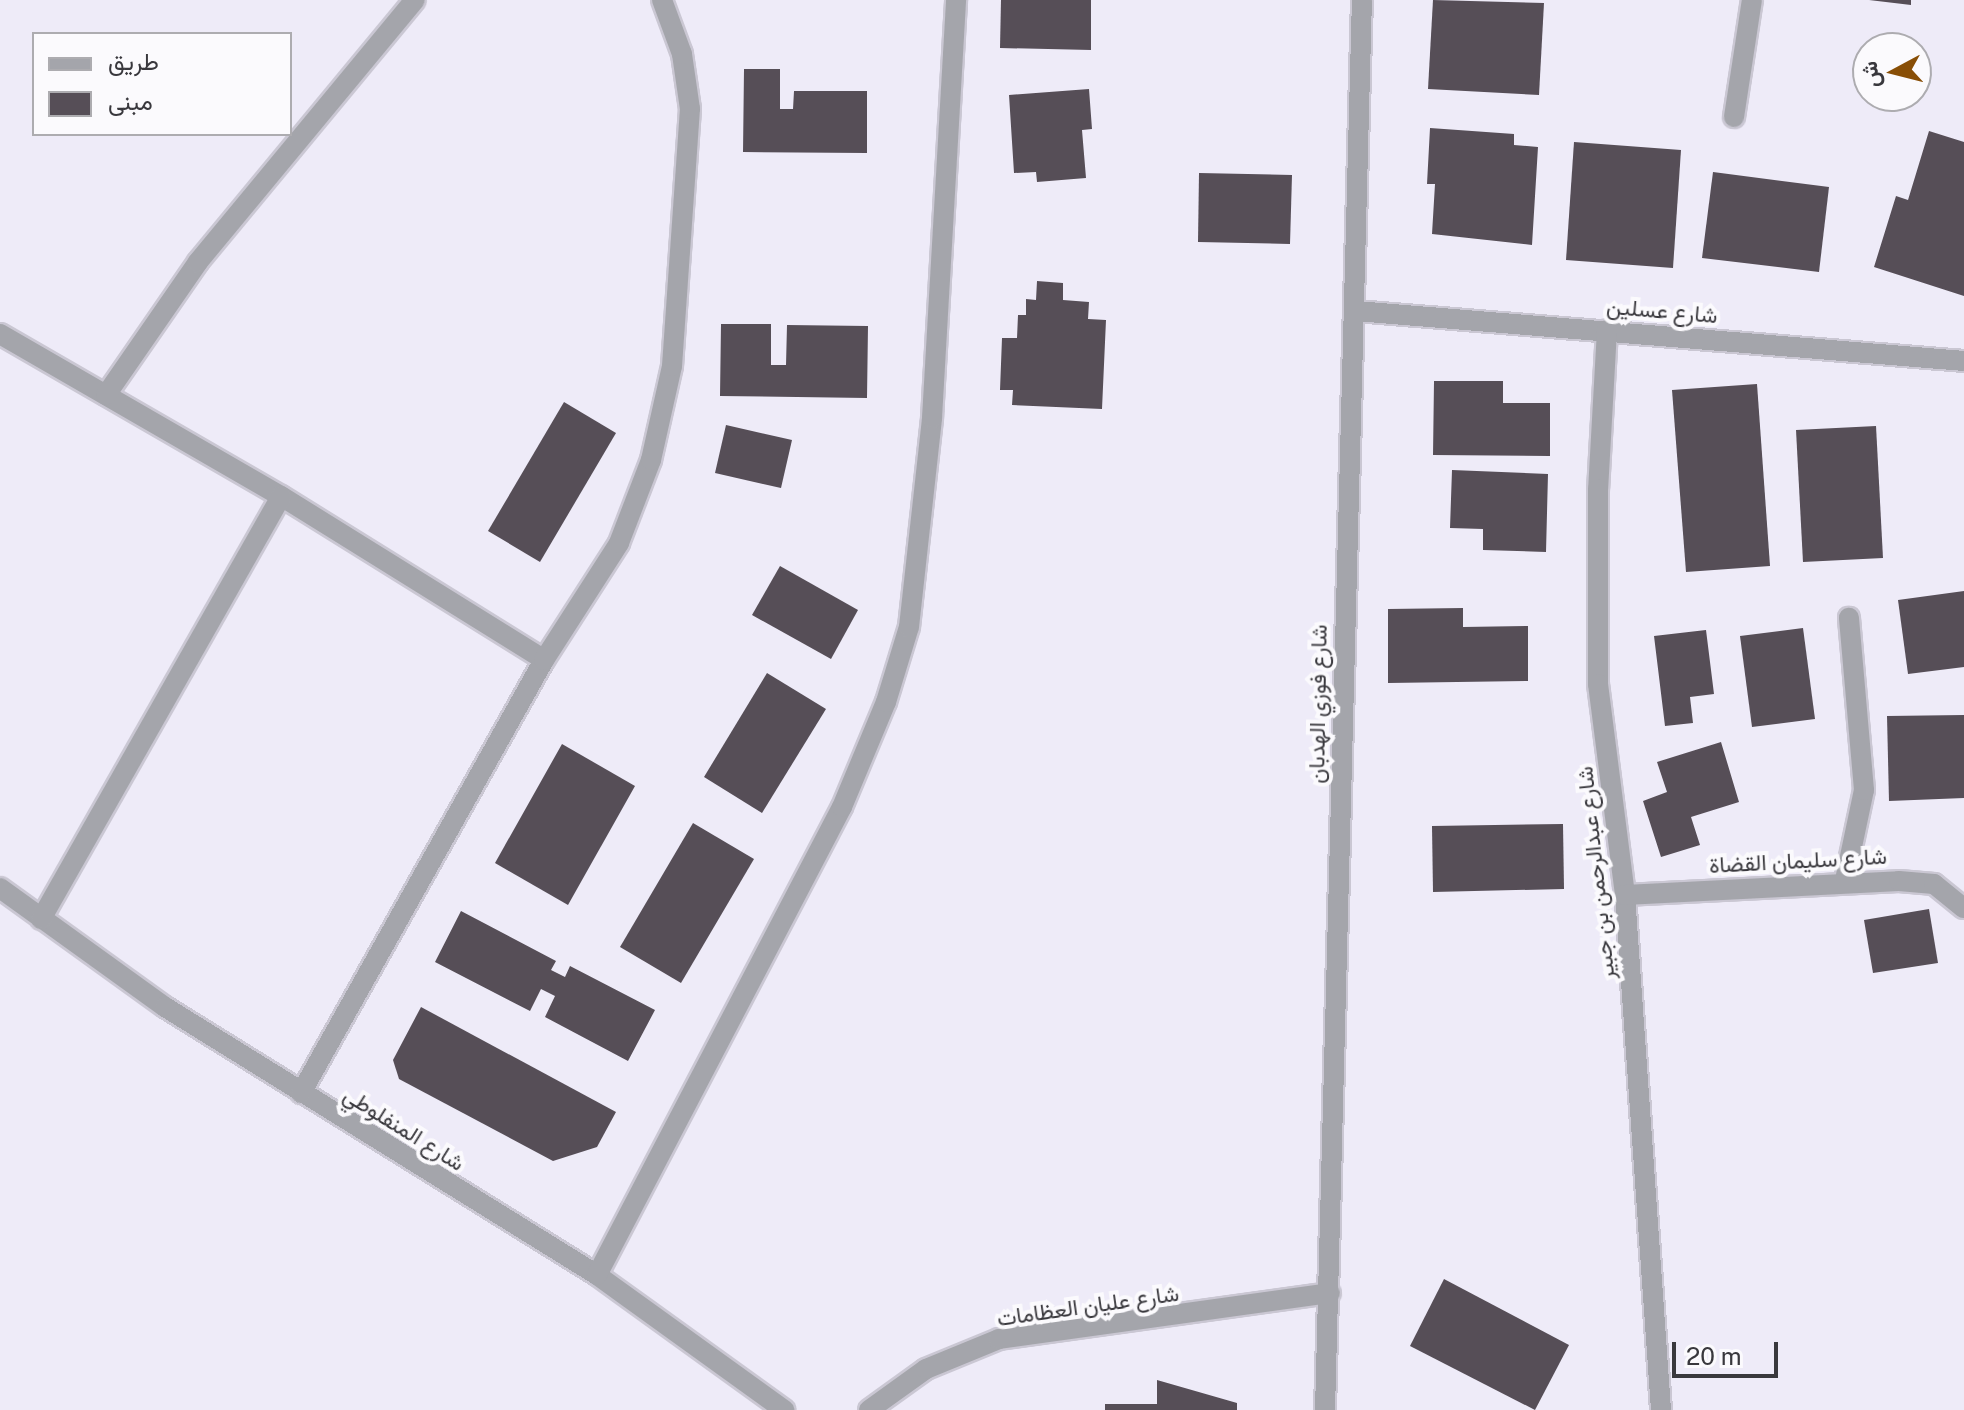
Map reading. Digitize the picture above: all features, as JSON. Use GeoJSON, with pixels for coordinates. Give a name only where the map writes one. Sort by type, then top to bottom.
{"type":"FeatureCollection","features":[{"type":"Feature","properties":{"kind":"street"},"geometry":{"type":"LineString","coordinates":[[106,395],[198,262],[415,0]]}},
{"type":"Feature","properties":{"kind":"street"},"geometry":{"type":"LineString","coordinates":[[301,1093],[544,660],[619,543],[651,460],[672,366],[690,109],[682,54],[662,0]]}},
{"type":"Feature","properties":{"kind":"street"},"geometry":{"type":"LineString","coordinates":[[597,1275],[842,807],[886,702],[909,627],[932,418],[956,0]]}},
{"type":"Feature","properties":{"kind":"street","name":"شارع فوزي الهدبان"},"geometry":{"type":"LineString","coordinates":[[1325,1410],[1362,0]]}},
{"type":"Feature","properties":{"kind":"street"},"geometry":{"type":"LineString","coordinates":[[1734,117],[1752,0]]}},
{"type":"Feature","properties":{"kind":"street","name":"شارع عسلين"},"geometry":{"type":"LineString","coordinates":[[1356,311],[1964,361]]}},
{"type":"Feature","properties":{"kind":"street","name":"شارع عبدالرحمن بن جبير"},"geometry":{"type":"LineString","coordinates":[[1607,330],[1598,489],[1598,684],[1625,895],[1661,1410]]}},
{"type":"Feature","properties":{"kind":"street"},"geometry":{"type":"LineString","coordinates":[[0,334],[281,496],[544,660]]}},
{"type":"Feature","properties":{"kind":"street"},"geometry":{"type":"LineString","coordinates":[[41,919],[281,496]]}},
{"type":"Feature","properties":{"kind":"street"},"geometry":{"type":"LineString","coordinates":[[1845,880],[1864,790],[1849,618]]}},
{"type":"Feature","properties":{"kind":"street","name":"شارع سليمان القضاة"},"geometry":{"type":"LineString","coordinates":[[1625,895],[1845,880],[1934,884],[1964,908]]}},
{"type":"Feature","properties":{"kind":"street","name":"شارع المنفلوطي"},"geometry":{"type":"LineString","coordinates":[[0,888],[165,1007],[597,1275],[784,1410]]}},
{"type":"Feature","properties":{"kind":"street","name":"شارع عليان العظامات"},"geometry":{"type":"LineString","coordinates":[[869,1410],[926,1369],[999,1339],[1330,1293]]}},
{"type":"Feature","properties":{"kind":"building"},"geometry":{"type":"Polygon","coordinates":[[[1001,0],[1091,0],[1091,50],[1000,48],[1001,0]]]}},
{"type":"Feature","properties":{"kind":"building"},"geometry":{"type":"Polygon","coordinates":[[[1433,0],[1544,3],[1539,95],[1428,89],[1433,0]]]}},
{"type":"Feature","properties":{"kind":"building"},"geometry":{"type":"Polygon","coordinates":[[[1869,0],[1911,0],[1911,5],[1869,0]]]}},
{"type":"Feature","properties":{"kind":"building"},"geometry":{"type":"Polygon","coordinates":[[[744,69],[780,69],[780,109],[793,109],[794,91],[867,91],[867,153],[743,152],[744,69]]]}},
{"type":"Feature","properties":{"kind":"building"},"geometry":{"type":"Polygon","coordinates":[[[1089,89],[1092,129],[1082,130],[1086,178],[1037,182],[1036,172],[1014,173],[1009,95],[1089,89]]]}},
{"type":"Feature","properties":{"kind":"building"},"geometry":{"type":"Polygon","coordinates":[[[1430,128],[1514,134],[1514,145],[1538,147],[1532,245],[1432,234],[1435,184],[1427,184],[1430,128]]]}},
{"type":"Feature","properties":{"kind":"building"},"geometry":{"type":"Polygon","coordinates":[[[1929,131],[1964,142],[1964,296],[1874,267],[1896,196],[1908,200],[1929,131]]]}},
{"type":"Feature","properties":{"kind":"building"},"geometry":{"type":"Polygon","coordinates":[[[1574,142],[1681,150],[1673,268],[1566,260],[1574,142]]]}},
{"type":"Feature","properties":{"kind":"building"},"geometry":{"type":"Polygon","coordinates":[[[1713,172],[1829,187],[1819,272],[1702,258],[1713,172]]]}},
{"type":"Feature","properties":{"kind":"building"},"geometry":{"type":"Polygon","coordinates":[[[1199,173],[1292,175],[1290,244],[1198,242],[1199,173]]]}},
{"type":"Feature","properties":{"kind":"building"},"geometry":{"type":"Polygon","coordinates":[[[1037,281],[1063,283],[1063,300],[1089,302],[1088,319],[1106,320],[1102,409],[1012,405],[1013,390],[1000,390],[1002,338],[1017,338],[1018,315],[1026,315],[1026,299],[1036,300],[1037,281]]]}},
{"type":"Feature","properties":{"kind":"building"},"geometry":{"type":"Polygon","coordinates":[[[721,324],[771,324],[771,365],[786,365],[787,325],[868,326],[867,398],[720,396],[721,324]]]}},
{"type":"Feature","properties":{"kind":"building"},"geometry":{"type":"Polygon","coordinates":[[[1434,381],[1503,381],[1503,403],[1550,403],[1550,456],[1433,455],[1434,381]]]}},
{"type":"Feature","properties":{"kind":"building"},"geometry":{"type":"Polygon","coordinates":[[[1757,384],[1770,566],[1686,572],[1672,390],[1757,384]]]}},
{"type":"Feature","properties":{"kind":"building"},"geometry":{"type":"Polygon","coordinates":[[[564,402],[616,433],[540,562],[488,531],[564,402]]]}},
{"type":"Feature","properties":{"kind":"building"},"geometry":{"type":"Polygon","coordinates":[[[726,425],[792,440],[781,488],[715,473],[726,425]]]}},
{"type":"Feature","properties":{"kind":"building"},"geometry":{"type":"Polygon","coordinates":[[[1876,426],[1883,558],[1803,562],[1796,430],[1876,426]]]}},
{"type":"Feature","properties":{"kind":"building"},"geometry":{"type":"Polygon","coordinates":[[[1452,470],[1548,474],[1546,552],[1483,550],[1483,529],[1450,528],[1452,470]]]}},
{"type":"Feature","properties":{"kind":"building"},"geometry":{"type":"Polygon","coordinates":[[[780,566],[858,610],[831,659],[752,615],[780,566]]]}},
{"type":"Feature","properties":{"kind":"building"},"geometry":{"type":"Polygon","coordinates":[[[1964,591],[1964,667],[1908,674],[1898,600],[1964,591]]]}},
{"type":"Feature","properties":{"kind":"building"},"geometry":{"type":"Polygon","coordinates":[[[1463,608],[1463,627],[1528,626],[1528,681],[1388,683],[1388,609],[1463,608]]]}},
{"type":"Feature","properties":{"kind":"building"},"geometry":{"type":"Polygon","coordinates":[[[1803,628],[1815,719],[1752,727],[1740,636],[1803,628]]]}},
{"type":"Feature","properties":{"kind":"building"},"geometry":{"type":"Polygon","coordinates":[[[1706,630],[1714,694],[1690,697],[1693,723],[1665,726],[1654,636],[1706,630]]]}},
{"type":"Feature","properties":{"kind":"building"},"geometry":{"type":"Polygon","coordinates":[[[767,673],[826,709],[762,813],[704,777],[767,673]]]}},
{"type":"Feature","properties":{"kind":"building"},"geometry":{"type":"Polygon","coordinates":[[[1964,715],[1964,798],[1889,801],[1887,716],[1964,715]]]}},
{"type":"Feature","properties":{"kind":"building"},"geometry":{"type":"Polygon","coordinates":[[[1721,742],[1739,802],[1691,817],[1700,845],[1661,857],[1643,801],[1667,792],[1657,762],[1721,742]]]}},
{"type":"Feature","properties":{"kind":"building"},"geometry":{"type":"Polygon","coordinates":[[[562,744],[635,786],[568,905],[495,863],[562,744]]]}},
{"type":"Feature","properties":{"kind":"building"},"geometry":{"type":"Polygon","coordinates":[[[693,823],[754,859],[681,983],[620,947],[693,823]]]}},
{"type":"Feature","properties":{"kind":"building"},"geometry":{"type":"Polygon","coordinates":[[[1563,824],[1564,889],[1433,892],[1432,826],[1563,824]]]}},
{"type":"Feature","properties":{"kind":"building"},"geometry":{"type":"Polygon","coordinates":[[[1929,909],[1938,963],[1873,973],[1864,920],[1929,909]]]}},
{"type":"Feature","properties":{"kind":"building"},"geometry":{"type":"Polygon","coordinates":[[[461,911],[556,961],[551,970],[565,977],[570,966],[655,1010],[628,1061],[545,1017],[555,996],[541,989],[530,1011],[435,962],[461,911]]]}},
{"type":"Feature","properties":{"kind":"building"},"geometry":{"type":"Polygon","coordinates":[[[421,1007],[616,1112],[597,1147],[553,1161],[399,1079],[393,1060],[421,1007]]]}},
{"type":"Feature","properties":{"kind":"building"},"geometry":{"type":"Polygon","coordinates":[[[1444,1279],[1569,1345],[1535,1410],[1410,1346],[1444,1279]]]}},
{"type":"Feature","properties":{"kind":"building"},"geometry":{"type":"Polygon","coordinates":[[[1157,1380],[1237,1403],[1237,1410],[1105,1410],[1105,1404],[1157,1404],[1157,1380]]]}}]}
